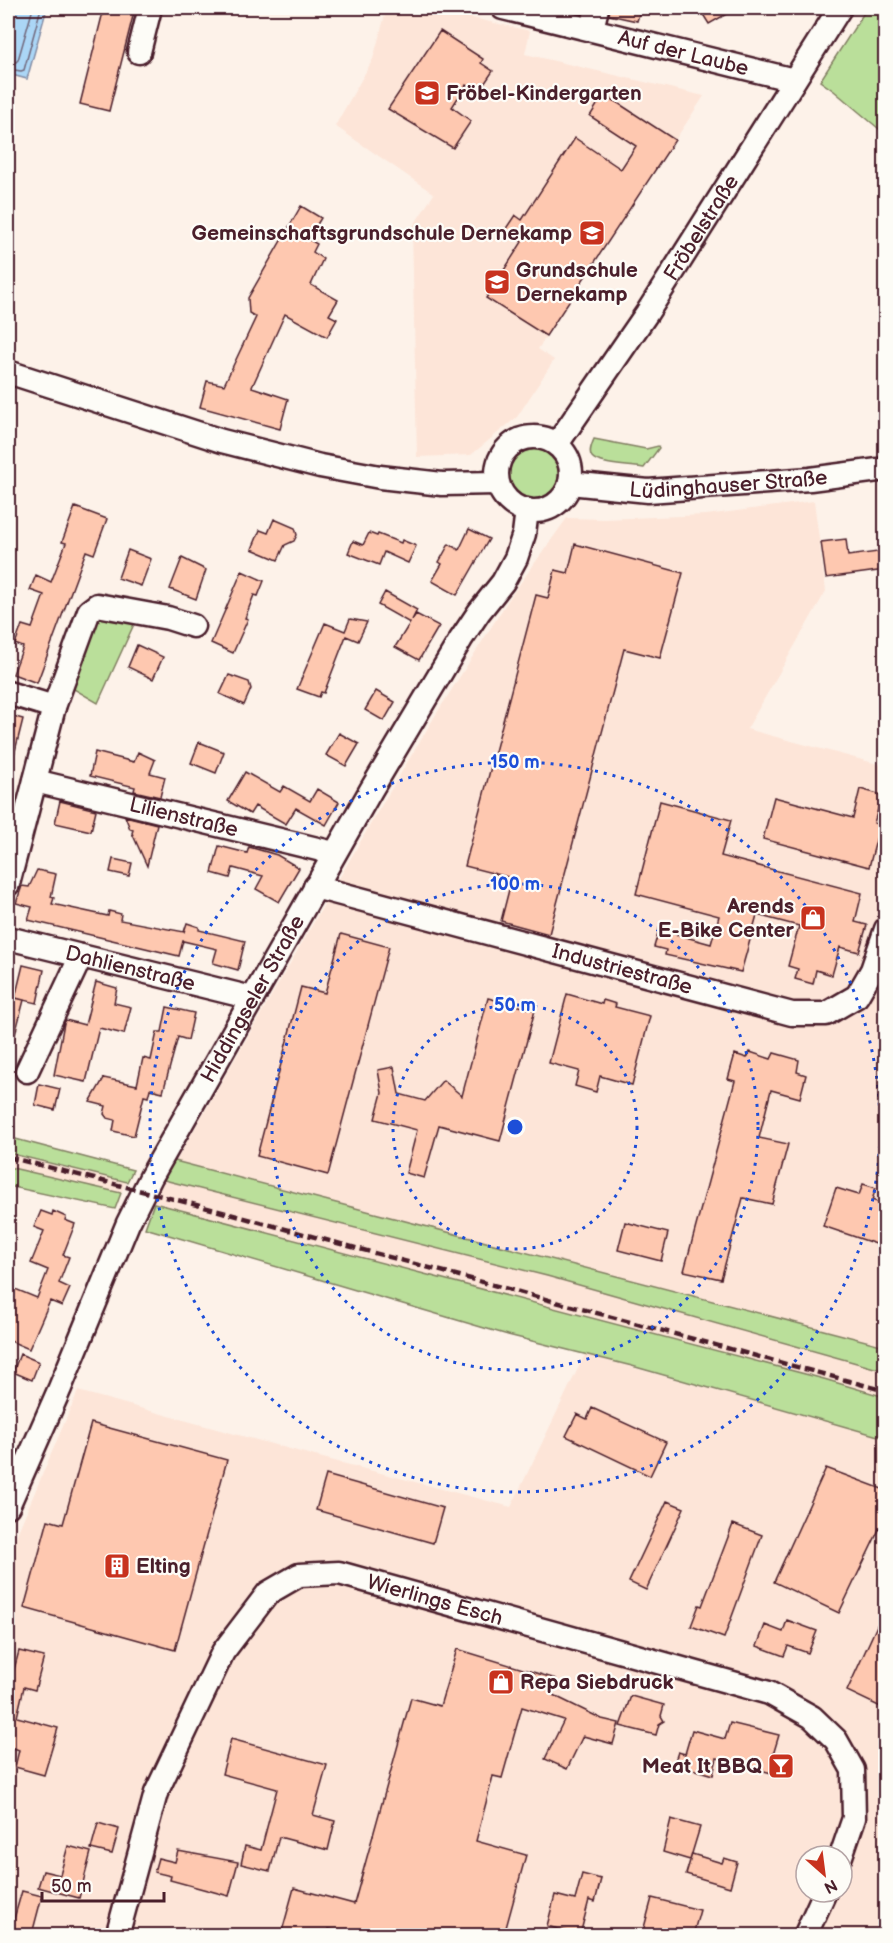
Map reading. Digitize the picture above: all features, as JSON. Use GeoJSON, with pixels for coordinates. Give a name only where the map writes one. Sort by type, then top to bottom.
{"type":"FeatureCollection","features":[{"type":"Feature","properties":{"kind":"street"},"geometry":{"type":"LineString","coordinates":[[139,52],[150,8]]}},
{"type":"Feature","properties":{"kind":"street","name":"Auf der Laube"},"geometry":{"type":"LineString","coordinates":[[503,8],[594,18],[794,80]]}},
{"type":"Feature","properties":{"kind":"street","name":"Fröbelstraße"},"geometry":{"type":"LineString","coordinates":[[557,444],[647,313],[840,8]]}},
{"type":"Feature","properties":{"kind":"street"},"geometry":{"type":"LineString","coordinates":[[8,372],[222,441],[320,466],[380,477],[442,484],[497,483]]}},
{"type":"Feature","properties":{"kind":"street"},"geometry":{"type":"LineString","coordinates":[[528,437],[543,437],[557,444],[566,455],[571,468],[570,483],[564,495],[554,505],[541,510],[527,510],[514,506],[503,496],[497,483],[497,468],[502,453],[513,442],[528,437]]}},
{"type":"Feature","properties":{"kind":"street","name":"Lüdinghauser Straße"},"geometry":{"type":"LineString","coordinates":[[570,483],[648,491],[810,479],[885,469]]}},
{"type":"Feature","properties":{"kind":"street","name":"Hiddingseler Straße"},"geometry":{"type":"LineString","coordinates":[[8,1506],[60,1388],[128,1223],[151,1177],[334,853],[461,639],[503,582],[516,558],[524,534],[527,510]]}},
{"type":"Feature","properties":{"kind":"street"},"geometry":{"type":"LineString","coordinates":[[8,884],[54,708],[89,611],[97,604],[168,618],[193,626]]}},
{"type":"Feature","properties":{"kind":"street"},"geometry":{"type":"LineString","coordinates":[[8,693],[54,708]]}},
{"type":"Feature","properties":{"kind":"street","name":"Lilienstraße"},"geometry":{"type":"LineString","coordinates":[[34,781],[334,853]]}},
{"type":"Feature","properties":{"kind":"street","name":"Industriestraße"},"geometry":{"type":"LineString","coordinates":[[315,887],[792,1014],[826,1014],[857,996],[872,970],[885,929]]}},
{"type":"Feature","properties":{"kind":"street","name":"Dahlienstraße"},"geometry":{"type":"LineString","coordinates":[[8,938],[252,998]]}},
{"type":"Feature","properties":{"kind":"street"},"geometry":{"type":"LineString","coordinates":[[27,1071],[81,956]]}},
{"type":"Feature","properties":{"kind":"street","name":"Wierlings Esch"},"geometry":{"type":"LineString","coordinates":[[117,1935],[156,1793],[223,1652],[268,1593],[299,1575],[339,1573],[769,1693],[812,1717],[836,1740],[853,1770],[854,1818],[845,1844]]}},
{"type":"Feature","properties":{"kind":"street"},"geometry":{"type":"LineString","coordinates":[[805,1935],[819,1904]]}},
{"type":"Feature","properties":{"kind":"shaded area","name":"Grundschule Dernekamp"},"geometry":{"type":"Polygon","coordinates":[[[387,8],[428,8],[530,31],[525,54],[704,96],[538,349],[554,360],[517,417],[471,455],[417,457],[412,228],[434,194],[335,126],[373,59],[387,8]]]}},
{"type":"Feature","properties":{"kind":"shaded area"},"geometry":{"type":"Polygon","coordinates":[[[814,501],[826,591],[747,729],[885,766],[885,1346],[176,1161],[435,716],[509,599],[567,518],[706,515],[814,501]]]}},
{"type":"Feature","properties":{"kind":"shaded area"},"geometry":{"type":"Polygon","coordinates":[[[8,1153],[127,1182],[121,1193],[8,1167],[8,1153]]]}},
{"type":"Feature","properties":{"kind":"shaded area"},"geometry":{"type":"Polygon","coordinates":[[[160,1179],[547,1276],[885,1371],[885,1397],[149,1202],[160,1179]]]}},
{"type":"Feature","properties":{"kind":"shaded area"},"geometry":{"type":"Polygon","coordinates":[[[585,1354],[885,1438],[885,1935],[8,1936],[8,1555],[78,1391],[511,1507],[585,1354]]]}},
{"type":"Feature","properties":{"kind":"green space"},"geometry":{"type":"Polygon","coordinates":[[[867,8],[885,8],[885,134],[820,81],[867,8]]]}},
{"type":"Feature","properties":{"kind":"green space"},"geometry":{"type":"Polygon","coordinates":[[[594,439],[646,449],[658,446],[659,448],[644,468],[616,465],[601,462],[592,457],[590,450],[594,439]]]}},
{"type":"Feature","properties":{"kind":"green space"},"geometry":{"type":"Polygon","coordinates":[[[529,448],[539,448],[549,452],[556,459],[560,474],[556,489],[549,496],[539,500],[529,500],[519,496],[512,489],[508,479],[508,469],[512,459],[519,452],[529,448]]]}},
{"type":"Feature","properties":{"kind":"green space"},"geometry":{"type":"Polygon","coordinates":[[[106,614],[135,622],[98,703],[72,688],[97,619],[106,614]]]}},
{"type":"Feature","properties":{"kind":"green space"},"geometry":{"type":"Polygon","coordinates":[[[8,1137],[133,1170],[127,1182],[8,1153],[8,1137]]]}},
{"type":"Feature","properties":{"kind":"green space"},"geometry":{"type":"Polygon","coordinates":[[[171,1160],[885,1346],[885,1371],[547,1276],[160,1179],[171,1160]]]}},
{"type":"Feature","properties":{"kind":"green space"},"geometry":{"type":"Polygon","coordinates":[[[8,1167],[121,1193],[115,1209],[8,1186],[8,1167]]]}},
{"type":"Feature","properties":{"kind":"green space"},"geometry":{"type":"Polygon","coordinates":[[[154,1203],[885,1397],[885,1438],[632,1366],[508,1335],[145,1228],[154,1203]]]}},
{"type":"Feature","properties":{"kind":"water"},"geometry":{"type":"Polygon","coordinates":[[[8,8],[47,8],[27,79],[8,74],[8,8]]]}},
{"type":"Feature","properties":{"kind":"building"},"geometry":{"type":"Polygon","coordinates":[[[104,8],[135,8],[109,111],[80,104],[104,8]]]}},
{"type":"Feature","properties":{"kind":"building"},"geometry":{"type":"Polygon","coordinates":[[[610,8],[641,8],[637,21],[609,15],[610,8]]]}},
{"type":"Feature","properties":{"kind":"building"},"geometry":{"type":"Polygon","coordinates":[[[699,8],[737,8],[709,24],[699,8]]]}},
{"type":"Feature","properties":{"kind":"building"},"geometry":{"type":"Polygon","coordinates":[[[440,31],[483,59],[481,63],[493,71],[478,93],[466,85],[452,107],[471,121],[453,148],[388,109],[440,31]]]}},
{"type":"Feature","properties":{"kind":"building"},"geometry":{"type":"Polygon","coordinates":[[[604,94],[675,140],[546,336],[486,298],[522,242],[505,230],[515,215],[522,220],[575,138],[621,169],[636,146],[590,116],[604,94]]]}},
{"type":"Feature","properties":{"kind":"building"},"geometry":{"type":"Polygon","coordinates":[[[301,206],[321,218],[308,239],[317,244],[313,252],[323,259],[311,285],[338,300],[329,315],[337,319],[327,337],[285,314],[252,387],[288,399],[280,429],[200,407],[207,381],[224,385],[256,317],[249,313],[248,298],[301,206]]]}},
{"type":"Feature","properties":{"kind":"building"},"geometry":{"type":"Polygon","coordinates":[[[75,507],[107,519],[94,554],[86,551],[37,683],[13,674],[23,647],[15,644],[22,625],[32,628],[44,595],[30,590],[36,575],[51,582],[66,543],[62,542],[75,507]]]}},
{"type":"Feature","properties":{"kind":"building"},"geometry":{"type":"Polygon","coordinates":[[[274,519],[295,528],[297,535],[294,541],[285,545],[278,560],[252,549],[260,530],[268,533],[274,519]]]}},
{"type":"Feature","properties":{"kind":"building"},"geometry":{"type":"Polygon","coordinates":[[[469,529],[489,539],[457,595],[432,581],[442,564],[439,562],[449,544],[459,550],[469,529]]]}},
{"type":"Feature","properties":{"kind":"building"},"geometry":{"type":"Polygon","coordinates":[[[369,533],[401,543],[402,540],[416,546],[408,563],[384,552],[379,565],[348,553],[353,541],[363,545],[369,533]]]}},
{"type":"Feature","properties":{"kind":"building"},"geometry":{"type":"Polygon","coordinates":[[[846,539],[848,556],[885,551],[885,570],[826,578],[821,542],[846,539]]]}},
{"type":"Feature","properties":{"kind":"building"},"geometry":{"type":"Polygon","coordinates":[[[575,544],[683,573],[660,658],[624,649],[549,934],[501,921],[512,878],[465,866],[536,595],[548,598],[555,570],[568,573],[575,544]]]}},
{"type":"Feature","properties":{"kind":"building"},"geometry":{"type":"Polygon","coordinates":[[[128,550],[151,559],[141,586],[118,578],[128,550]]]}},
{"type":"Feature","properties":{"kind":"building"},"geometry":{"type":"Polygon","coordinates":[[[182,558],[206,570],[196,599],[170,589],[182,558]]]}},
{"type":"Feature","properties":{"kind":"building"},"geometry":{"type":"Polygon","coordinates":[[[242,571],[264,581],[258,596],[254,595],[245,618],[248,619],[233,653],[211,643],[242,571]]]}},
{"type":"Feature","properties":{"kind":"building"},"geometry":{"type":"Polygon","coordinates":[[[385,592],[417,610],[412,620],[416,614],[439,626],[419,660],[395,647],[410,623],[378,605],[385,592]]]}},
{"type":"Feature","properties":{"kind":"building"},"geometry":{"type":"Polygon","coordinates":[[[350,619],[367,622],[358,641],[346,636],[324,693],[321,692],[319,697],[297,689],[325,623],[345,631],[350,619]]]}},
{"type":"Feature","properties":{"kind":"building"},"geometry":{"type":"Polygon","coordinates":[[[137,645],[163,657],[153,679],[128,667],[137,645]]]}},
{"type":"Feature","properties":{"kind":"building"},"geometry":{"type":"Polygon","coordinates":[[[229,675],[249,682],[251,689],[244,705],[220,694],[229,675]]]}},
{"type":"Feature","properties":{"kind":"building"},"geometry":{"type":"Polygon","coordinates":[[[376,691],[395,702],[384,721],[365,710],[376,691]]]}},
{"type":"Feature","properties":{"kind":"building"},"geometry":{"type":"Polygon","coordinates":[[[8,715],[23,719],[12,763],[8,762],[8,715]]]}},
{"type":"Feature","properties":{"kind":"building"},"geometry":{"type":"Polygon","coordinates":[[[339,733],[359,744],[346,766],[326,755],[339,733]]]}},
{"type":"Feature","properties":{"kind":"building"},"geometry":{"type":"Polygon","coordinates":[[[199,742],[224,752],[216,773],[191,763],[199,742]]]}},
{"type":"Feature","properties":{"kind":"building"},"geometry":{"type":"Polygon","coordinates":[[[95,752],[134,762],[138,752],[155,760],[150,773],[165,777],[160,797],[134,791],[135,787],[90,776],[95,752]]]}},
{"type":"Feature","properties":{"kind":"building"},"geometry":{"type":"Polygon","coordinates":[[[245,772],[280,792],[284,786],[310,801],[317,789],[339,802],[326,825],[296,808],[286,824],[255,806],[250,814],[228,801],[245,772]]]}},
{"type":"Feature","properties":{"kind":"building"},"geometry":{"type":"Polygon","coordinates":[[[860,789],[882,795],[874,823],[880,825],[869,867],[763,839],[774,797],[853,818],[860,789]]]}},
{"type":"Feature","properties":{"kind":"building"},"geometry":{"type":"Polygon","coordinates":[[[60,801],[96,810],[91,831],[55,823],[60,801]]]}},
{"type":"Feature","properties":{"kind":"building"},"geometry":{"type":"Polygon","coordinates":[[[660,801],[731,820],[721,856],[862,893],[855,922],[867,925],[859,952],[840,947],[832,975],[816,970],[813,984],[795,979],[798,969],[788,966],[799,926],[757,915],[741,972],[665,955],[666,950],[654,947],[660,926],[672,930],[671,933],[711,944],[719,916],[636,894],[660,801]]]}},
{"type":"Feature","properties":{"kind":"building"},"geometry":{"type":"Polygon","coordinates":[[[125,816],[157,824],[147,866],[132,833],[133,830],[130,829],[125,816]]]}},
{"type":"Feature","properties":{"kind":"building"},"geometry":{"type":"Polygon","coordinates":[[[219,846],[247,853],[249,847],[277,855],[299,868],[279,902],[256,889],[263,876],[233,868],[230,878],[212,873],[219,846]]]}},
{"type":"Feature","properties":{"kind":"building"},"geometry":{"type":"Polygon","coordinates":[[[113,859],[132,863],[129,876],[110,872],[113,859]]]}},
{"type":"Feature","properties":{"kind":"building"},"geometry":{"type":"Polygon","coordinates":[[[37,870],[56,874],[51,897],[54,898],[52,904],[108,916],[109,911],[121,914],[120,920],[184,932],[187,923],[199,927],[199,930],[245,941],[238,970],[213,963],[217,949],[183,941],[179,956],[28,920],[32,907],[16,903],[22,886],[29,887],[37,870]]]}},
{"type":"Feature","properties":{"kind":"building"},"geometry":{"type":"Polygon","coordinates":[[[341,934],[389,947],[328,1175],[257,1156],[301,987],[325,993],[341,934]]]}},
{"type":"Feature","properties":{"kind":"building"},"geometry":{"type":"Polygon","coordinates":[[[23,965],[44,970],[37,1003],[15,998],[23,965]]]}},
{"type":"Feature","properties":{"kind":"building"},"geometry":{"type":"Polygon","coordinates":[[[96,982],[117,988],[114,1003],[131,1007],[124,1034],[99,1028],[86,1082],[54,1075],[64,1023],[66,1020],[85,1025],[96,982]]]}},
{"type":"Feature","properties":{"kind":"building"},"geometry":{"type":"Polygon","coordinates":[[[567,994],[602,1004],[603,1000],[616,1004],[615,1007],[650,1016],[632,1085],[600,1076],[596,1092],[575,1086],[579,1071],[549,1063],[567,994]]]}},
{"type":"Feature","properties":{"kind":"building"},"geometry":{"type":"Polygon","coordinates":[[[8,996],[24,1000],[12,1046],[8,1045],[8,996]]]}},
{"type":"Feature","properties":{"kind":"building"},"geometry":{"type":"Polygon","coordinates":[[[488,998],[535,1010],[500,1141],[439,1125],[424,1178],[406,1173],[417,1130],[375,1119],[382,1093],[378,1070],[394,1067],[399,1094],[425,1101],[443,1080],[462,1096],[488,998]]]}},
{"type":"Feature","properties":{"kind":"building"},"geometry":{"type":"Polygon","coordinates":[[[167,1007],[194,1013],[188,1040],[178,1037],[163,1092],[150,1089],[148,1097],[144,1096],[134,1136],[113,1131],[115,1120],[107,1118],[104,1114],[106,1106],[90,1102],[104,1078],[137,1085],[143,1058],[151,1060],[157,1032],[162,1032],[167,1007]]]}},
{"type":"Feature","properties":{"kind":"building"},"geometry":{"type":"Polygon","coordinates":[[[750,1052],[771,1059],[774,1053],[799,1060],[797,1072],[806,1075],[800,1098],[771,1090],[759,1138],[788,1144],[772,1204],[743,1198],[721,1279],[684,1271],[735,1081],[728,1079],[735,1054],[747,1058],[750,1052]]]}},
{"type":"Feature","properties":{"kind":"building"},"geometry":{"type":"Polygon","coordinates":[[[39,1084],[60,1089],[55,1110],[35,1105],[39,1084]]]}},
{"type":"Feature","properties":{"kind":"building"},"geometry":{"type":"Polygon","coordinates":[[[863,1184],[876,1188],[872,1200],[885,1205],[885,1235],[882,1246],[823,1226],[836,1188],[859,1195],[863,1184]]]}},
{"type":"Feature","properties":{"kind":"building"},"geometry":{"type":"Polygon","coordinates":[[[41,1211],[52,1215],[53,1211],[75,1224],[63,1255],[69,1257],[59,1283],[70,1288],[62,1306],[50,1301],[29,1349],[8,1340],[8,1286],[37,1298],[48,1270],[31,1263],[44,1231],[34,1227],[41,1211]]]}},
{"type":"Feature","properties":{"kind":"building"},"geometry":{"type":"Polygon","coordinates":[[[625,1222],[668,1233],[661,1261],[618,1250],[625,1222]]]}},
{"type":"Feature","properties":{"kind":"building"},"geometry":{"type":"Polygon","coordinates":[[[20,1354],[39,1362],[32,1380],[13,1372],[20,1354]]]}},
{"type":"Feature","properties":{"kind":"building"},"geometry":{"type":"Polygon","coordinates":[[[592,1408],[666,1442],[650,1476],[566,1436],[577,1414],[587,1419],[592,1408]]]}},
{"type":"Feature","properties":{"kind":"building","name":"Elting"},"geometry":{"type":"Polygon","coordinates":[[[91,1423],[227,1460],[175,1650],[24,1608],[48,1520],[63,1524],[91,1423]]]}},
{"type":"Feature","properties":{"kind":"building"},"geometry":{"type":"Polygon","coordinates":[[[826,1468],[885,1490],[885,1517],[839,1613],[774,1582],[826,1468]]]}},
{"type":"Feature","properties":{"kind":"building"},"geometry":{"type":"Polygon","coordinates":[[[326,1475],[443,1508],[433,1543],[316,1510],[326,1475]]]}},
{"type":"Feature","properties":{"kind":"building"},"geometry":{"type":"Polygon","coordinates":[[[667,1501],[684,1508],[646,1590],[629,1582],[667,1501]]]}},
{"type":"Feature","properties":{"kind":"building"},"geometry":{"type":"Polygon","coordinates":[[[733,1524],[762,1535],[724,1638],[691,1626],[699,1605],[702,1606],[733,1524]]]}},
{"type":"Feature","properties":{"kind":"building"},"geometry":{"type":"Polygon","coordinates":[[[885,1608],[885,1709],[847,1691],[885,1608]]]}},
{"type":"Feature","properties":{"kind":"building"},"geometry":{"type":"Polygon","coordinates":[[[787,1620],[817,1631],[808,1653],[788,1646],[784,1656],[757,1646],[765,1625],[783,1632],[787,1620]]]}},
{"type":"Feature","properties":{"kind":"building"},"geometry":{"type":"Polygon","coordinates":[[[457,1649],[556,1679],[551,1694],[602,1719],[619,1723],[613,1744],[583,1736],[567,1769],[545,1759],[564,1720],[522,1707],[502,1778],[493,1776],[476,1841],[526,1855],[504,1935],[354,1935],[329,1929],[327,1935],[281,1935],[294,1888],[354,1904],[411,1698],[440,1706],[457,1649]]]}},
{"type":"Feature","properties":{"kind":"building"},"geometry":{"type":"Polygon","coordinates":[[[19,1651],[44,1657],[35,1690],[24,1687],[17,1717],[58,1728],[44,1775],[15,1767],[19,1750],[8,1746],[8,1683],[10,1684],[19,1651]]]}},
{"type":"Feature","properties":{"kind":"building"},"geometry":{"type":"Polygon","coordinates":[[[631,1696],[664,1705],[661,1716],[664,1721],[659,1724],[656,1735],[620,1726],[631,1696]]]}},
{"type":"Feature","properties":{"kind":"building"},"geometry":{"type":"Polygon","coordinates":[[[730,1723],[779,1735],[773,1755],[791,1760],[786,1777],[717,1758],[713,1775],[674,1764],[678,1752],[685,1754],[692,1730],[725,1739],[730,1723]]]}},
{"type":"Feature","properties":{"kind":"building"},"geometry":{"type":"Polygon","coordinates":[[[231,1739],[327,1765],[313,1815],[335,1821],[328,1850],[279,1837],[270,1871],[241,1864],[245,1846],[261,1850],[277,1789],[222,1774],[231,1739]]]}},
{"type":"Feature","properties":{"kind":"building"},"geometry":{"type":"Polygon","coordinates":[[[671,1819],[700,1827],[690,1860],[663,1852],[671,1819]]]}},
{"type":"Feature","properties":{"kind":"building"},"geometry":{"type":"Polygon","coordinates":[[[98,1823],[119,1829],[112,1854],[91,1849],[98,1823]]]}},
{"type":"Feature","properties":{"kind":"building"},"geometry":{"type":"Polygon","coordinates":[[[68,1846],[91,1852],[79,1898],[38,1887],[43,1871],[60,1875],[68,1846]]]}},
{"type":"Feature","properties":{"kind":"building"},"geometry":{"type":"Polygon","coordinates":[[[178,1851],[238,1862],[229,1896],[170,1880],[171,1876],[154,1872],[158,1858],[175,1862],[178,1851]]]}},
{"type":"Feature","properties":{"kind":"building"},"geometry":{"type":"Polygon","coordinates":[[[692,1854],[722,1863],[724,1858],[737,1862],[730,1887],[686,1874],[692,1854]]]}},
{"type":"Feature","properties":{"kind":"building"},"geometry":{"type":"Polygon","coordinates":[[[582,1874],[601,1879],[595,1902],[589,1900],[580,1935],[547,1926],[555,1895],[575,1900],[582,1874]]]}},
{"type":"Feature","properties":{"kind":"building"},"geometry":{"type":"Polygon","coordinates":[[[22,1891],[42,1896],[32,1934],[11,1929],[22,1891]]]}},
{"type":"Feature","properties":{"kind":"building"},"geometry":{"type":"Polygon","coordinates":[[[652,1898],[700,1910],[693,1935],[642,1935],[652,1898]]]}},
{"type":"Feature","properties":{"kind":"railway"},"geometry":{"type":"LineString","coordinates":[[8,1157],[189,1203],[886,1391]]}},
{"type":"Feature","properties":{"kind":"place","name":"Fröbel-Kindergarten"},"geometry":{"type":"Point","coordinates":[427,93]}},
{"type":"Feature","properties":{"kind":"place","name":"Gemeinschaftsgrundschule Dernekamp"},"geometry":{"type":"Point","coordinates":[592,233]}},
{"type":"Feature","properties":{"kind":"place","name":"Grundschule Dernekamp"},"geometry":{"type":"Point","coordinates":[497,282]}},
{"type":"Feature","properties":{"kind":"place","name":"Arends E-Bike Center"},"geometry":{"type":"Point","coordinates":[813,918]}},
{"type":"Feature","properties":{"kind":"place","name":"Elting"},"geometry":{"type":"Point","coordinates":[117,1566]}},
{"type":"Feature","properties":{"kind":"place","name":"Repa Siebdruck"},"geometry":{"type":"Point","coordinates":[501,1682]}},
{"type":"Feature","properties":{"kind":"place","name":"Meat It BBQ"},"geometry":{"type":"Point","coordinates":[781,1766]}}]}
